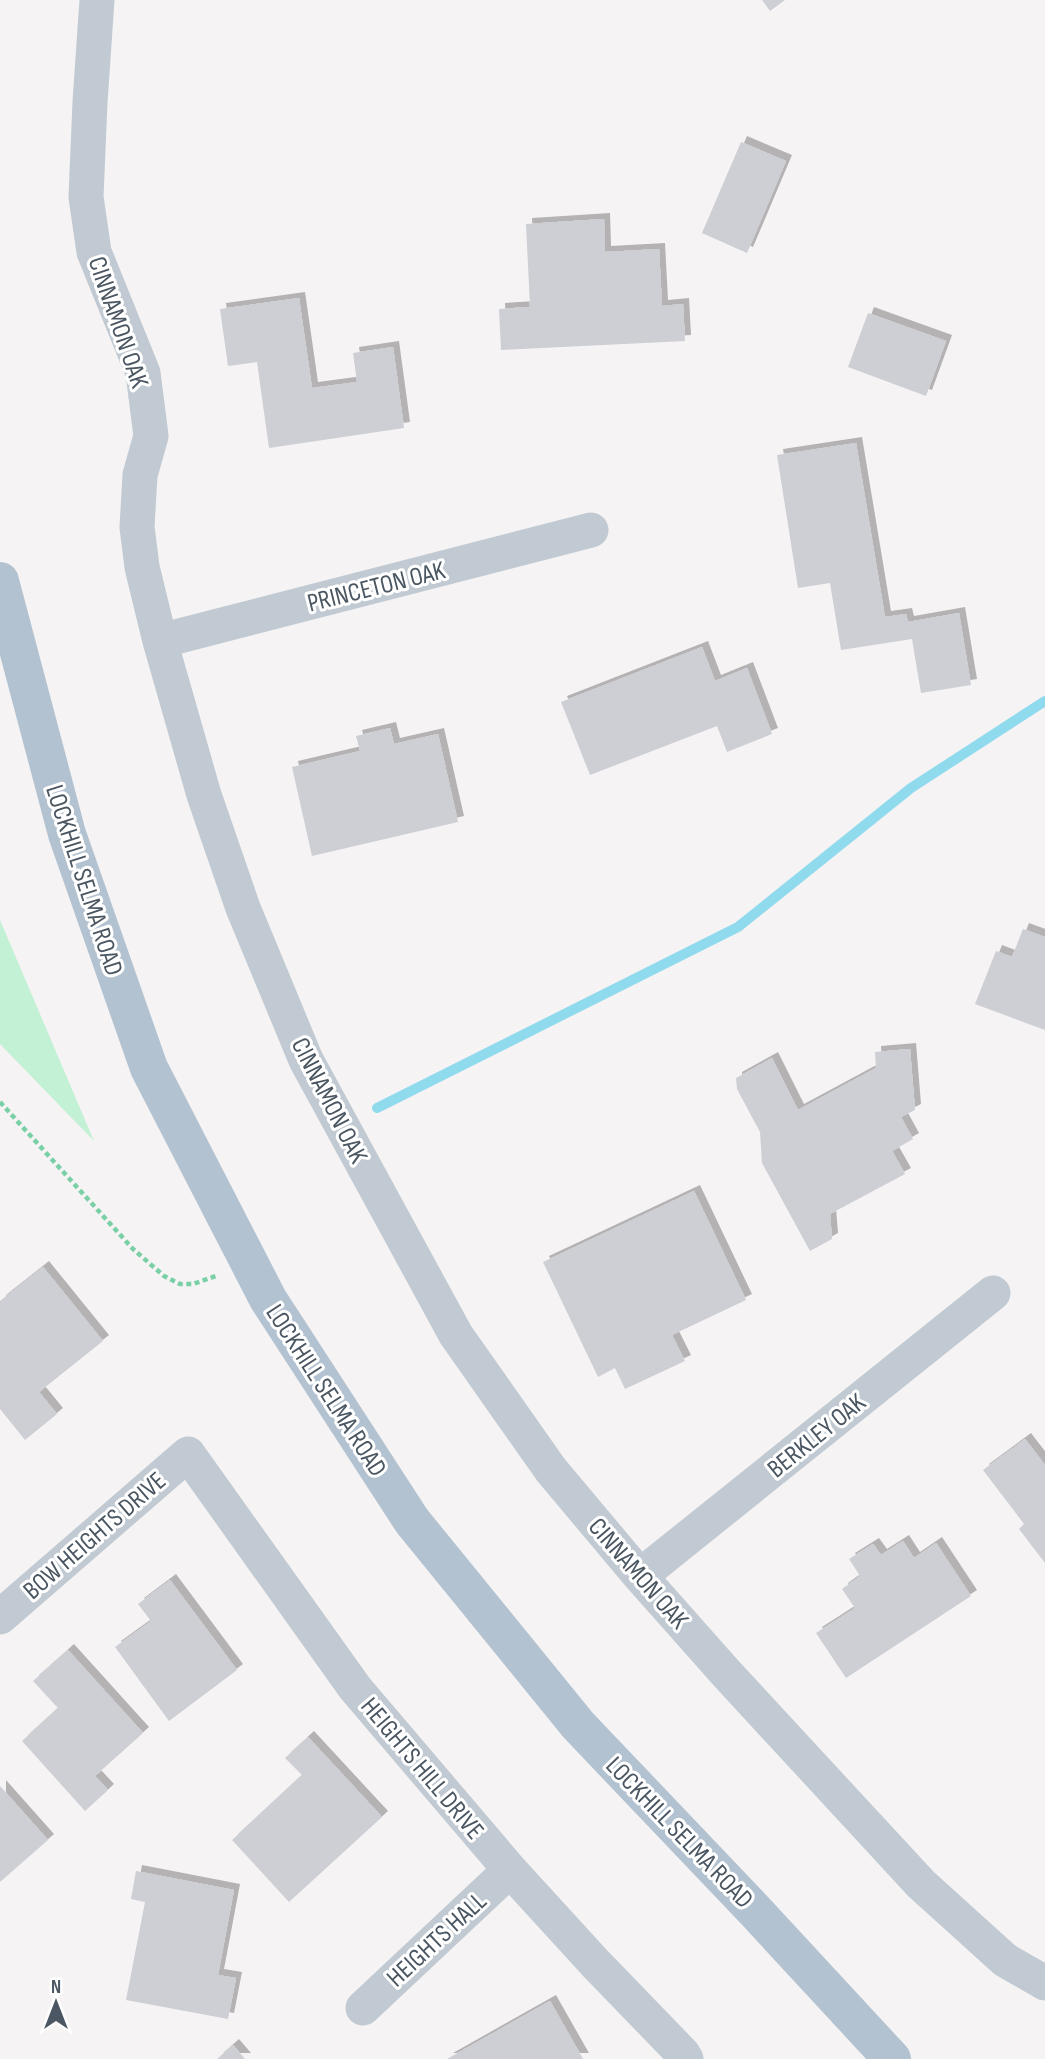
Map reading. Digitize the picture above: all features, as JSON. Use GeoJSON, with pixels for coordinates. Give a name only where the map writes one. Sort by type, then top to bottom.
{"type":"FeatureCollection","features":[{"type":"Feature","properties":{"kind":"main road","name":"LOCKHILL SELMA ROAD"},"geometry":{"type":"LineString","coordinates":[[0,581],[67,834],[149,1068],[268,1299],[412,1521],[578,1726],[892,2059]]}},
{"type":"Feature","properties":{"kind":"street","name":"CINNAMON OAK"},"geometry":{"type":"LineString","coordinates":[[97,0],[86,197],[94,252],[143,373],[151,436],[140,475],[137,527],[142,567],[204,795],[243,908],[306,1060],[456,1335],[551,1470],[726,1673],[921,1884],[1005,1960],[1045,1983]]}},
{"type":"Feature","properties":{"kind":"street","name":"PRINCETON OAK"},"geometry":{"type":"LineString","coordinates":[[160,641],[591,530]]}},
{"type":"Feature","properties":{"kind":"street","name":"BERKLEY OAK"},"geometry":{"type":"LineString","coordinates":[[640,1576],[993,1293]]}},
{"type":"Feature","properties":{"kind":"street","name":"BOW HEIGHTS DRIVE"},"geometry":{"type":"LineString","coordinates":[[0,1617],[188,1454]]}},
{"type":"Feature","properties":{"kind":"street","name":"HEIGHTS HILL DRIVE"},"geometry":{"type":"LineString","coordinates":[[188,1454],[355,1688],[510,1870],[686,2059]]}},
{"type":"Feature","properties":{"kind":"street","name":"HEIGHTS HALL"},"geometry":{"type":"LineString","coordinates":[[363,2008],[510,1870]]}},
{"type":"Feature","properties":{"kind":"path"},"geometry":{"type":"LineString","coordinates":[[0,1102],[133,1249],[164,1276],[180,1284]]}},
{"type":"Feature","properties":{"kind":"green space"},"geometry":{"type":"Polygon","coordinates":[[[0,920],[94,1141],[0,1044],[0,920]]]}},
{"type":"Feature","properties":{"kind":"building"},"geometry":{"type":"Polygon","coordinates":[[[762,0],[785,0],[770,11],[762,0]]]}},
{"type":"Feature","properties":{"kind":"building"},"geometry":{"type":"Polygon","coordinates":[[[741,142],[786,161],[747,253],[702,233],[741,142]]]}},
{"type":"Feature","properties":{"kind":"building"},"geometry":{"type":"Polygon","coordinates":[[[604,219],[605,252],[659,249],[662,306],[683,304],[685,341],[501,350],[499,309],[530,307],[526,224],[604,219]]]}},
{"type":"Feature","properties":{"kind":"building"},"geometry":{"type":"Polygon","coordinates":[[[299,298],[312,388],[357,382],[353,353],[393,347],[404,428],[269,448],[257,362],[228,366],[220,309],[299,298]]]}},
{"type":"Feature","properties":{"kind":"building"},"geometry":{"type":"Polygon","coordinates":[[[868,313],[946,341],[926,396],[848,367],[868,313]]]}},
{"type":"Feature","properties":{"kind":"building"},"geometry":{"type":"Polygon","coordinates":[[[856,443],[885,617],[906,614],[908,622],[959,613],[971,685],[921,693],[912,639],[841,650],[830,583],[798,588],[777,455],[856,443]]]}},
{"type":"Feature","properties":{"kind":"building"},"geometry":{"type":"Polygon","coordinates":[[[702,647],[715,681],[747,668],[772,734],[727,752],[717,726],[590,775],[561,702],[702,647]]]}},
{"type":"Feature","properties":{"kind":"building"},"geometry":{"type":"Polygon","coordinates":[[[390,728],[394,744],[438,734],[458,822],[312,856],[292,767],[360,751],[356,736],[390,728]]]}},
{"type":"Feature","properties":{"kind":"building"},"geometry":{"type":"Polygon","coordinates":[[[1023,929],[1045,937],[1045,1030],[975,1004],[996,951],[1012,957],[1023,929]]]}},
{"type":"Feature","properties":{"kind":"building"},"geometry":{"type":"Polygon","coordinates":[[[910,1049],[915,1110],[901,1117],[913,1139],[892,1151],[905,1174],[830,1214],[832,1239],[810,1251],[762,1163],[760,1132],[737,1089],[736,1078],[772,1058],[798,1110],[876,1068],[875,1052],[910,1049]]]}},
{"type":"Feature","properties":{"kind":"building"},"geometry":{"type":"Polygon","coordinates":[[[694,1191],[746,1300],[672,1335],[685,1361],[625,1389],[615,1368],[598,1377],[543,1262],[694,1191]]]}},
{"type":"Feature","properties":{"kind":"building"},"geometry":{"type":"Polygon","coordinates":[[[43,1267],[103,1341],[39,1392],[57,1414],[25,1440],[0,1409],[0,1301],[43,1267]]]}},
{"type":"Feature","properties":{"kind":"building"},"geometry":{"type":"Polygon","coordinates":[[[1025,1439],[1045,1465],[1045,1563],[1019,1529],[1024,1524],[983,1470],[1025,1439]]]}},
{"type":"Feature","properties":{"kind":"building"},"geometry":{"type":"Polygon","coordinates":[[[903,1541],[914,1558],[936,1543],[971,1596],[846,1678],[816,1633],[855,1608],[842,1589],[860,1576],[849,1559],[873,1544],[881,1555],[903,1541]]]}},
{"type":"Feature","properties":{"kind":"building"},"geometry":{"type":"Polygon","coordinates":[[[170,1580],[237,1670],[169,1721],[115,1647],[151,1621],[138,1604],[170,1580]]]}},
{"type":"Feature","properties":{"kind":"building"},"geometry":{"type":"Polygon","coordinates":[[[68,1650],[143,1733],[95,1776],[108,1790],[85,1811],[22,1741],[58,1708],[33,1681],[68,1650]]]}},
{"type":"Feature","properties":{"kind":"building"},"geometry":{"type":"Polygon","coordinates":[[[308,1737],[382,1817],[289,1902],[232,1840],[302,1775],[285,1758],[308,1737]]]}},
{"type":"Feature","properties":{"kind":"building"},"geometry":{"type":"Polygon","coordinates":[[[0,1786],[48,1840],[0,1882],[0,1786]]]}},
{"type":"Feature","properties":{"kind":"building"},"geometry":{"type":"Polygon","coordinates":[[[136,1871],[234,1890],[218,1975],[236,1978],[228,2019],[126,2000],[145,1902],[131,1899],[136,1871]]]}},
{"type":"Feature","properties":{"kind":"building"},"geometry":{"type":"Polygon","coordinates":[[[550,2001],[583,2059],[447,2059],[550,2001]]]}},
{"type":"Feature","properties":{"kind":"building"},"geometry":{"type":"Polygon","coordinates":[[[233,2045],[245,2059],[217,2059],[233,2045]]]}},
{"type":"Feature","properties":{"kind":"waterway"},"geometry":{"type":"LineString","coordinates":[[377,1108],[738,927],[911,788],[1045,701]]}}]}
